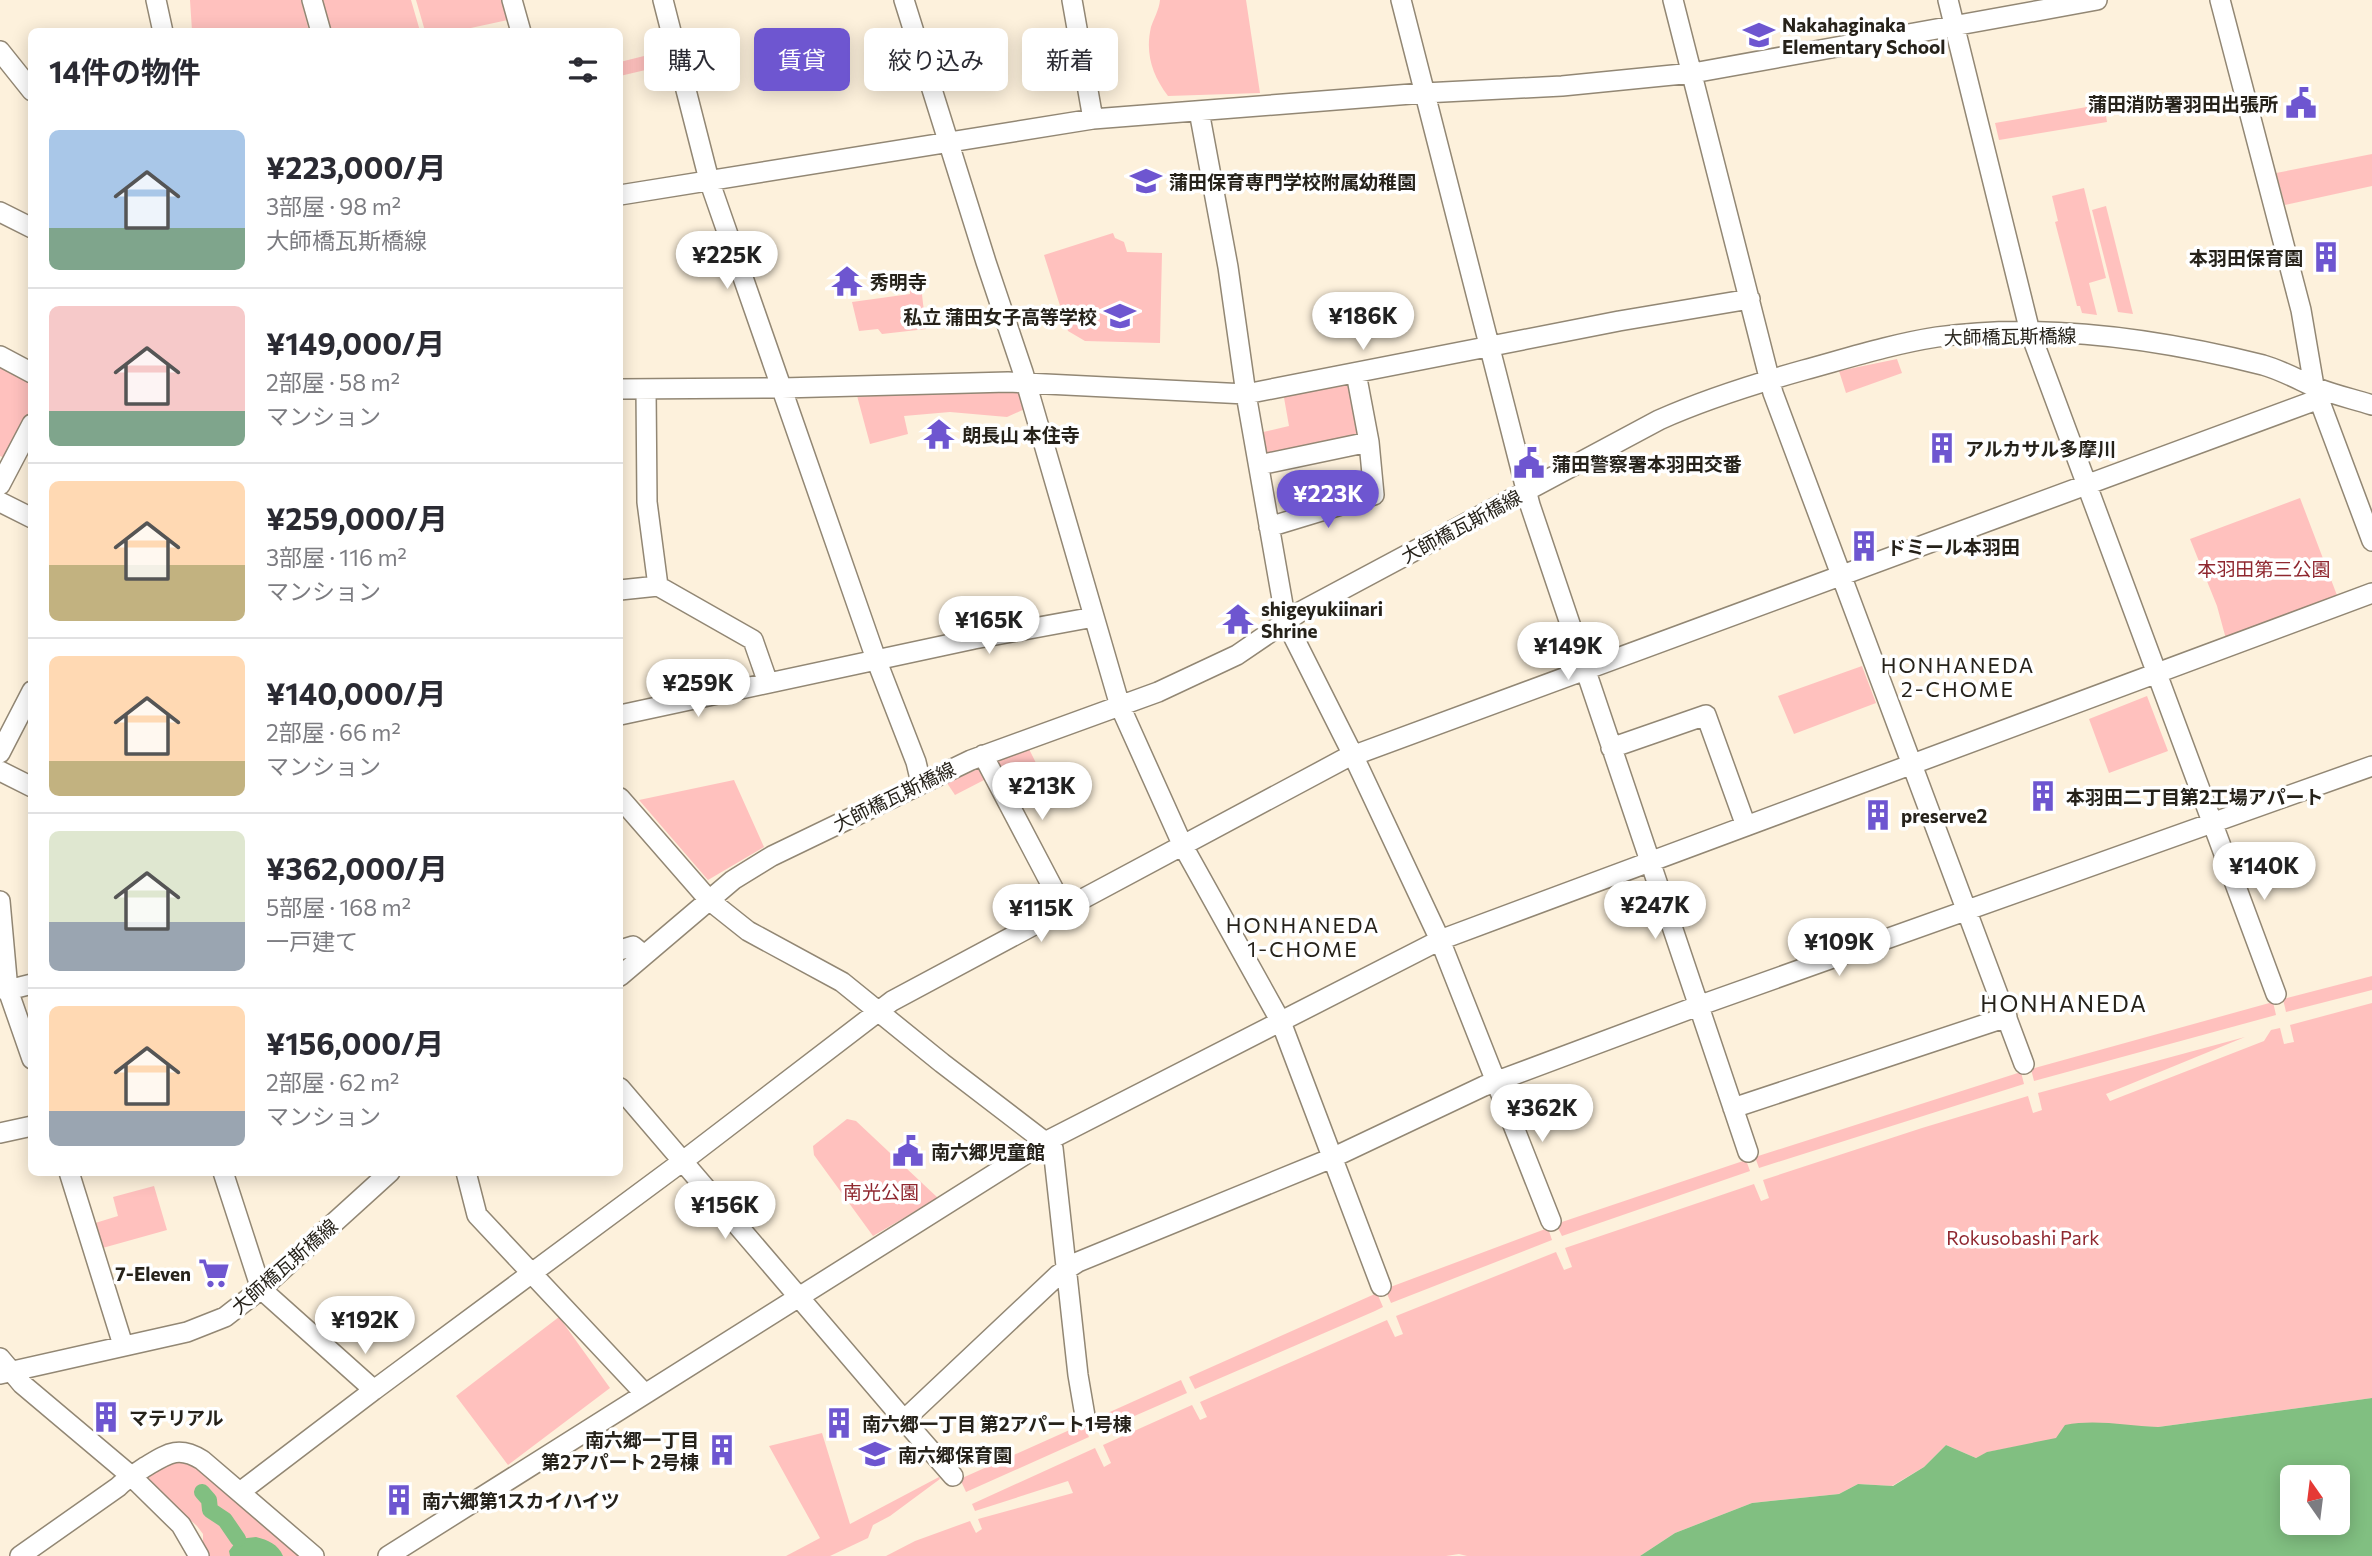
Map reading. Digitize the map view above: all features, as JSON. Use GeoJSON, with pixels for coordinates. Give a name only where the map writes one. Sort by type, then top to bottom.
{"type":"FeatureCollection","features":[{"type":"Feature","properties":{"kind":"street"},"geometry":{"type":"LineString","coordinates":[[156,0],[162,28]]}},
{"type":"Feature","properties":{"kind":"street"},"geometry":{"type":"LineString","coordinates":[[312,0],[320,28]]}},
{"type":"Feature","properties":{"kind":"street"},"geometry":{"type":"LineString","coordinates":[[512,0],[521,28]]}},
{"type":"Feature","properties":{"kind":"street"},"geometry":{"type":"LineString","coordinates":[[663,0],[709,180],[876,659],[916,762],[921,783]]}},
{"type":"Feature","properties":{"kind":"street"},"geometry":{"type":"LineString","coordinates":[[904,0],[1027,383],[1120,706],[1183,846],[1281,1022],[1381,1286]]}},
{"type":"Feature","properties":{"kind":"street"},"geometry":{"type":"LineString","coordinates":[[1072,0],[1093,120]]}},
{"type":"Feature","properties":{"kind":"street"},"geometry":{"type":"LineString","coordinates":[[1401,0],[1526,492],[1748,1152]]}},
{"type":"Feature","properties":{"kind":"street"},"geometry":{"type":"LineString","coordinates":[[1673,0],[1769,380],[2024,1064]]}},
{"type":"Feature","properties":{"kind":"street"},"geometry":{"type":"LineString","coordinates":[[1948,0],[2030,332],[2276,994]]}},
{"type":"Feature","properties":{"kind":"street"},"geometry":{"type":"LineString","coordinates":[[623,194],[1093,120],[1424,93],[1562,86],[1693,73],[2097,0]]}},
{"type":"Feature","properties":{"kind":"street"},"geometry":{"type":"LineString","coordinates":[[2220,0],[2301,310],[2316,393],[2372,541]]}},
{"type":"Feature","properties":{"kind":"street"},"geometry":{"type":"LineString","coordinates":[[0,51],[28,86]]}},
{"type":"Feature","properties":{"kind":"street"},"geometry":{"type":"LineString","coordinates":[[1199,111],[1228,267],[1246,394],[1286,622],[1353,755],[1440,940],[1551,1221]]}},
{"type":"Feature","properties":{"kind":"street"},"geometry":{"type":"LineString","coordinates":[[0,212],[28,226]]}},
{"type":"Feature","properties":{"kind":"street"},"geometry":{"type":"LineString","coordinates":[[623,389],[1008,382],[1246,394],[1489,345],[1750,299]]}},
{"type":"Feature","properties":{"kind":"street","name":"大師橋瓦斯橋線"},"geometry":{"type":"LineString","coordinates":[[623,973],[709,900],[755,865],[983,755],[1166,689],[1237,655],[1300,612],[1659,420],[1690,406],[1769,380],[1875,349],[1936,337],[2030,332],[2067,333],[2208,353],[2266,366],[2316,393],[2372,405]]}},
{"type":"Feature","properties":{"kind":"street"},"geometry":{"type":"LineString","coordinates":[[0,356],[28,371]]}},
{"type":"Feature","properties":{"kind":"street"},"geometry":{"type":"LineString","coordinates":[[1269,527],[1374,495],[1369,442],[1356,373]]}},
{"type":"Feature","properties":{"kind":"street"},"geometry":{"type":"LineString","coordinates":[[646,389],[647,502],[658,586]]}},
{"type":"Feature","properties":{"kind":"street"},"geometry":{"type":"LineString","coordinates":[[240,1492],[892,1001],[1353,755],[2087,485],[2316,393]]}},
{"type":"Feature","properties":{"kind":"street"},"geometry":{"type":"LineString","coordinates":[[0,485],[28,432]]}},
{"type":"Feature","properties":{"kind":"street"},"geometry":{"type":"LineString","coordinates":[[1259,466],[1369,442]]}},
{"type":"Feature","properties":{"kind":"street"},"geometry":{"type":"LineString","coordinates":[[0,502],[28,516]]}},
{"type":"Feature","properties":{"kind":"street"},"geometry":{"type":"LineString","coordinates":[[623,590],[658,586],[753,640],[768,683]]}},
{"type":"Feature","properties":{"kind":"street"},"geometry":{"type":"LineString","coordinates":[[388,1556],[1045,1142],[1440,940],[2372,593]]}},
{"type":"Feature","properties":{"kind":"street"},"geometry":{"type":"LineString","coordinates":[[623,714],[876,659],[1094,617]]}},
{"type":"Feature","properties":{"kind":"street"},"geometry":{"type":"LineString","coordinates":[[0,753],[28,699]]}},
{"type":"Feature","properties":{"kind":"street"},"geometry":{"type":"LineString","coordinates":[[1611,748],[1706,715],[1746,826]]}},
{"type":"Feature","properties":{"kind":"street"},"geometry":{"type":"LineString","coordinates":[[983,755],[1064,909]]}},
{"type":"Feature","properties":{"kind":"street"},"geometry":{"type":"LineString","coordinates":[[904,1420],[1067,1268],[1332,1158],[1496,1082],[1698,1006],[2372,766]]}},
{"type":"Feature","properties":{"kind":"street"},"geometry":{"type":"LineString","coordinates":[[0,771],[28,785]]}},
{"type":"Feature","properties":{"kind":"street"},"geometry":{"type":"LineString","coordinates":[[624,810],[709,900],[748,931],[842,982],[1053,1148],[1085,1416]]}},
{"type":"Feature","properties":{"kind":"street"},"geometry":{"type":"LineString","coordinates":[[0,901],[4,989],[28,1049]]}},
{"type":"Feature","properties":{"kind":"street"},"geometry":{"type":"LineString","coordinates":[[623,949],[633,946],[644,955]]}},
{"type":"Feature","properties":{"kind":"street"},"geometry":{"type":"LineString","coordinates":[[4,989],[28,985]]}},
{"type":"Feature","properties":{"kind":"street"},"geometry":{"type":"LineString","coordinates":[[1733,1108],[2007,1017]]}},
{"type":"Feature","properties":{"kind":"street"},"geometry":{"type":"LineString","coordinates":[[623,1091],[953,1476]]}},
{"type":"Feature","properties":{"kind":"street"},"geometry":{"type":"LineString","coordinates":[[0,1133],[28,1127]]}},
{"type":"Feature","properties":{"kind":"street"},"geometry":{"type":"LineString","coordinates":[[70,1176],[123,1345]]}},
{"type":"Feature","properties":{"kind":"street"},"geometry":{"type":"LineString","coordinates":[[224,1176],[261,1289],[374,1391]]}},
{"type":"Feature","properties":{"kind":"street","name":"大師橋瓦斯橋線"},"geometry":{"type":"LineString","coordinates":[[3,1368],[187,1332],[225,1317],[261,1289],[386,1176]]}},
{"type":"Feature","properties":{"kind":"street"},"geometry":{"type":"LineString","coordinates":[[467,1176],[477,1215],[645,1394]]}},
{"type":"Feature","properties":{"kind":"street"},"geometry":{"type":"LineString","coordinates":[[3,1368],[130,1475],[181,1525],[199,1556]]}},
{"type":"Feature","properties":{"kind":"street"},"geometry":{"type":"LineString","coordinates":[[20,1556],[118,1487],[130,1475],[163,1455],[186,1452],[202,1460],[314,1556]]}},
{"type":"Feature","properties":{"kind":"green space"},"geometry":{"type":"Polygon","coordinates":[[[190,0],[301,0],[308,28],[192,28],[190,0]]]}},
{"type":"Feature","properties":{"kind":"green space"},"geometry":{"type":"Polygon","coordinates":[[[323,0],[411,0],[419,28],[329,28],[323,0]]]}},
{"type":"Feature","properties":{"kind":"green space"},"geometry":{"type":"Polygon","coordinates":[[[416,0],[505,0],[512,19],[471,28],[424,28],[416,0]]]}},
{"type":"Feature","properties":{"kind":"green space"},"geometry":{"type":"Polygon","coordinates":[[[1160,0],[1246,0],[1260,93],[1168,96],[1154,72],[1149,46],[1151,27],[1160,0]]]}},
{"type":"Feature","properties":{"kind":"green space"},"geometry":{"type":"Polygon","coordinates":[[[644,56],[644,70],[623,75],[623,61],[644,56]]]}},
{"type":"Feature","properties":{"kind":"green space"},"geometry":{"type":"Polygon","coordinates":[[[2104,104],[2107,122],[1999,140],[1995,123],[2104,104]]]}},
{"type":"Feature","properties":{"kind":"green space"},"geometry":{"type":"Polygon","coordinates":[[[2372,154],[2372,186],[2285,205],[2276,173],[2372,154]]]}},
{"type":"Feature","properties":{"kind":"green space"},"geometry":{"type":"Polygon","coordinates":[[[2084,188],[2106,278],[2089,283],[2097,315],[2082,313],[2080,306],[2077,306],[2055,222],[2058,221],[2052,196],[2084,188]]]}},
{"type":"Feature","properties":{"kind":"green space"},"geometry":{"type":"Polygon","coordinates":[[[2106,206],[2133,314],[2118,312],[2092,210],[2106,206]]]}},
{"type":"Feature","properties":{"kind":"green space"},"geometry":{"type":"Polygon","coordinates":[[[1113,233],[1115,238],[1124,242],[1127,252],[1162,253],[1160,343],[1085,341],[1068,331],[1044,255],[1113,233]]]}},
{"type":"Feature","properties":{"kind":"green space"},"geometry":{"type":"Polygon","coordinates":[[[921,286],[926,329],[882,334],[878,329],[859,331],[852,302],[910,294],[910,287],[921,286]]]}},
{"type":"Feature","properties":{"kind":"green space"},"geometry":{"type":"Polygon","coordinates":[[[1897,359],[1902,373],[1846,393],[1839,371],[1897,359]]]}},
{"type":"Feature","properties":{"kind":"green space"},"geometry":{"type":"Polygon","coordinates":[[[0,364],[28,378],[28,418],[7,459],[0,456],[0,364]]]}},
{"type":"Feature","properties":{"kind":"green space"},"geometry":{"type":"Polygon","coordinates":[[[1351,380],[1361,437],[1266,459],[1259,433],[1289,426],[1283,392],[1351,380]]]}},
{"type":"Feature","properties":{"kind":"green space"},"geometry":{"type":"Polygon","coordinates":[[[1021,390],[1027,408],[1007,417],[950,412],[904,416],[908,434],[870,444],[856,392],[1021,390]]]}},
{"type":"Feature","properties":{"kind":"green space","name":"本羽田第三公園"},"geometry":{"type":"Polygon","coordinates":[[[2300,498],[2338,598],[2226,639],[2217,606],[2190,539],[2300,498]]]}},
{"type":"Feature","properties":{"kind":"green space"},"geometry":{"type":"Polygon","coordinates":[[[1862,666],[1876,703],[1794,734],[1778,696],[1862,666]]]}},
{"type":"Feature","properties":{"kind":"green space"},"geometry":{"type":"Polygon","coordinates":[[[2147,696],[2168,751],[2109,773],[2089,719],[2147,696]]]}},
{"type":"Feature","properties":{"kind":"green space"},"geometry":{"type":"Polygon","coordinates":[[[1029,749],[1047,785],[1014,800],[994,761],[1029,749]]]}},
{"type":"Feature","properties":{"kind":"green space"},"geometry":{"type":"Polygon","coordinates":[[[980,768],[986,779],[955,795],[947,783],[980,768]]]}},
{"type":"Feature","properties":{"kind":"green space"},"geometry":{"type":"Polygon","coordinates":[[[734,780],[764,847],[708,880],[639,800],[734,780]]]}},
{"type":"Feature","properties":{"kind":"green space"},"geometry":{"type":"Polygon","coordinates":[[[2372,976],[2372,990],[2286,1012],[2283,999],[2372,976]]]}},
{"type":"Feature","properties":{"kind":"green space"},"geometry":{"type":"Polygon","coordinates":[[[2273,1002],[2276,1015],[2034,1081],[2031,1069],[2273,1002]]]}},
{"type":"Feature","properties":{"kind":"green space","name":"Rokusobashi Park"},"geometry":{"type":"Polygon","coordinates":[[[2372,1003],[2372,1398],[2158,1427],[2125,1426],[1988,1452],[1976,1458],[1946,1445],[1924,1467],[1892,1486],[1858,1484],[1839,1494],[1752,1503],[1675,1533],[1640,1556],[886,1556],[915,1541],[970,1521],[976,1533],[982,1529],[978,1519],[1073,1493],[1068,1481],[975,1511],[972,1504],[1095,1448],[1104,1467],[1111,1463],[1103,1445],[1192,1405],[1200,1420],[1207,1417],[1200,1402],[1387,1320],[1395,1337],[1403,1334],[1396,1316],[1556,1252],[1564,1270],[1572,1267],[1565,1248],[1754,1184],[1761,1201],[1769,1198],[1763,1180],[2028,1096],[2033,1113],[2042,1110],[2038,1093],[2245,1037],[2106,1094],[2110,1101],[2264,1041],[2271,1030],[2280,1028],[2284,1044],[2294,1042],[2290,1025],[2372,1003]]]}},
{"type":"Feature","properties":{"kind":"green space"},"geometry":{"type":"Polygon","coordinates":[[[2021,1072],[2024,1084],[1759,1168],[1755,1157],[2021,1072]]]}},
{"type":"Feature","properties":{"kind":"green space","name":"南光公園"},"geometry":{"type":"Polygon","coordinates":[[[847,1119],[856,1121],[938,1198],[873,1236],[814,1155],[813,1146],[847,1119]]]}},
{"type":"Feature","properties":{"kind":"green space"},"geometry":{"type":"Polygon","coordinates":[[[1746,1160],[1750,1171],[1562,1236],[1556,1224],[1746,1160]]]}},
{"type":"Feature","properties":{"kind":"green space"},"geometry":{"type":"Polygon","coordinates":[[[154,1186],[167,1230],[99,1249],[92,1224],[118,1216],[113,1197],[154,1186]]]}},
{"type":"Feature","properties":{"kind":"green space"},"geometry":{"type":"Polygon","coordinates":[[[1548,1228],[1552,1240],[1391,1303],[1385,1289],[1548,1228]]]}},
{"type":"Feature","properties":{"kind":"green space"},"geometry":{"type":"Polygon","coordinates":[[[1377,1293],[1383,1307],[1375,1311],[1195,1389],[1189,1377],[1377,1293]]]}},
{"type":"Feature","properties":{"kind":"green space"},"geometry":{"type":"Polygon","coordinates":[[[559,1317],[610,1388],[508,1465],[456,1396],[559,1317]]]}},
{"type":"Feature","properties":{"kind":"green space"},"geometry":{"type":"Polygon","coordinates":[[[1181,1380],[1187,1393],[1098,1432],[1092,1420],[1181,1380]]]}},
{"type":"Feature","properties":{"kind":"green space"},"geometry":{"type":"Polygon","coordinates":[[[1083,1424],[1089,1437],[966,1492],[960,1479],[1083,1424]]]}},
{"type":"Feature","properties":{"kind":"green space"},"geometry":{"type":"Polygon","coordinates":[[[822,1433],[850,1524],[939,1477],[940,1479],[890,1516],[873,1525],[868,1538],[830,1556],[786,1556],[820,1538],[769,1446],[822,1433]]]}},
{"type":"Feature","properties":{"kind":"green space"},"geometry":{"type":"Polygon","coordinates":[[[188,1459],[303,1556],[203,1556],[203,1534],[197,1526],[145,1479],[168,1462],[188,1459]]]}},
{"type":"Feature","properties":{"kind":"shaded area"},"geometry":{"type":"Polygon","coordinates":[[[2372,1398],[2372,1556],[1640,1556],[1675,1533],[1752,1503],[1839,1494],[1858,1484],[1893,1486],[1924,1467],[1946,1445],[1976,1458],[1987,1452],[2056,1438],[2065,1425],[2100,1423],[2158,1427],[2372,1398]]]}},
{"type":"Feature","properties":{"kind":"shaded area"},"geometry":{"type":"Polygon","coordinates":[[[256,1537],[272,1543],[283,1556],[230,1556],[229,1551],[238,1539],[256,1537]]]}},
{"type":"Feature","properties":{"kind":"waterway"},"geometry":{"type":"LineString","coordinates":[[202,1492],[209,1500],[210,1510],[225,1520],[238,1539]]}},
{"type":"Feature","properties":{"kind":"place","name":"Nakahaginaka Elementary School"},"geometry":{"type":"Point","coordinates":[1759,35]}},
{"type":"Feature","properties":{"kind":"place","name":"蒲田消防署羽田出張所"},"geometry":{"type":"Point","coordinates":[2301,103]}},
{"type":"Feature","properties":{"kind":"place","name":"蒲田保育専門学校附属幼稚園"},"geometry":{"type":"Point","coordinates":[1146,181]}},
{"type":"Feature","properties":{"kind":"place","name":"本羽田保育園"},"geometry":{"type":"Point","coordinates":[2326,257]}},
{"type":"Feature","properties":{"kind":"place","name":"秀明寺"},"geometry":{"type":"Point","coordinates":[847,281]}},
{"type":"Feature","properties":{"kind":"place","name":"私立 蒲田女子高等学校"},"geometry":{"type":"Point","coordinates":[1120,316]}},
{"type":"Feature","properties":{"kind":"place","name":"朗長山 本住寺"},"geometry":{"type":"Point","coordinates":[939,434]}},
{"type":"Feature","properties":{"kind":"place","name":"アルカサル多摩川"},"geometry":{"type":"Point","coordinates":[1942,448]}},
{"type":"Feature","properties":{"kind":"place","name":"蒲田警察署本羽田交番"},"geometry":{"type":"Point","coordinates":[1529,463]}},
{"type":"Feature","properties":{"kind":"place","name":"ドミール本羽田"},"geometry":{"type":"Point","coordinates":[1864,546]}},
{"type":"Feature","properties":{"kind":"place","name":"shigeyukiinari Shrine"},"geometry":{"type":"Point","coordinates":[1238,619]}},
{"type":"Feature","properties":{"kind":"place","name":"本羽田二丁目第2工場アパート"},"geometry":{"type":"Point","coordinates":[2043,796]}},
{"type":"Feature","properties":{"kind":"place","name":"preserve2"},"geometry":{"type":"Point","coordinates":[1878,815]}},
{"type":"Feature","properties":{"kind":"place","name":"南六郷児童館"},"geometry":{"type":"Point","coordinates":[908,1151]}},
{"type":"Feature","properties":{"kind":"place","name":"7-Eleven"},"geometry":{"type":"Point","coordinates":[214,1273]}},
{"type":"Feature","properties":{"kind":"place","name":"マテリアル"},"geometry":{"type":"Point","coordinates":[106,1417]}},
{"type":"Feature","properties":{"kind":"place","name":"南六郷一丁目 第2アパート1号棟"},"geometry":{"type":"Point","coordinates":[839,1423]}},
{"type":"Feature","properties":{"kind":"place","name":"南六郷一丁目 第2アパート 2号棟"},"geometry":{"type":"Point","coordinates":[722,1450]}},
{"type":"Feature","properties":{"kind":"place","name":"南六郷保育園"},"geometry":{"type":"Point","coordinates":[875,1454]}},
{"type":"Feature","properties":{"kind":"place","name":"南六郷第1スカイハイツ"},"geometry":{"type":"Point","coordinates":[399,1500]}},
{"type":"Feature","properties":{"kind":"district","name":"HONHANEDA 2-CHOME"},"geometry":{"type":"Point","coordinates":[1958,676]}},
{"type":"Feature","properties":{"kind":"district","name":"HONHANEDA 1-CHOME"},"geometry":{"type":"Point","coordinates":[1303,936]}},
{"type":"Feature","properties":{"kind":"district","name":"HONHANEDA"},"geometry":{"type":"Point","coordinates":[2064,1003]}}]}
